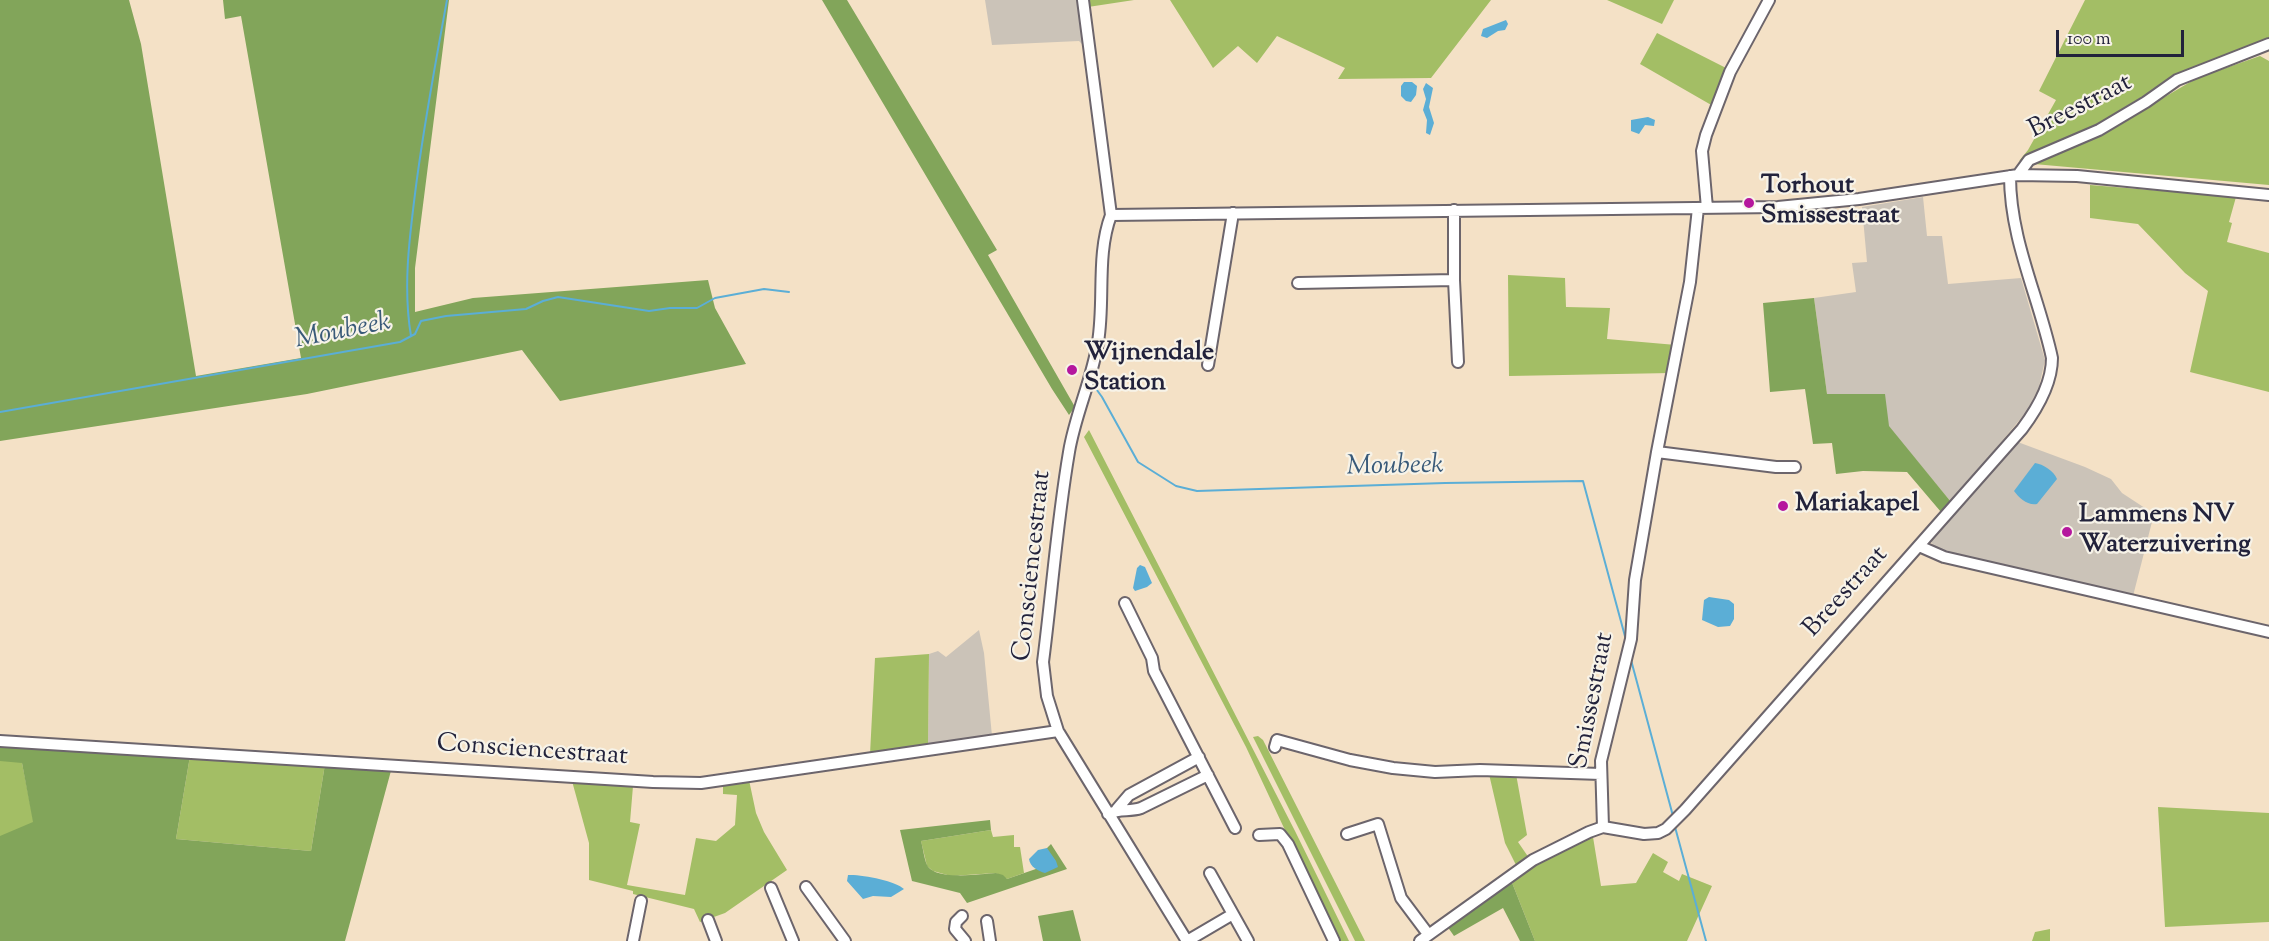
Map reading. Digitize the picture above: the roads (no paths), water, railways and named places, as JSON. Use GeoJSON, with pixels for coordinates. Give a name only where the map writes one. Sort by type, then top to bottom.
{"type":"FeatureCollection","features":[{"type":"Feature","properties":{"kind":"street"},"geometry":{"type":"LineString","coordinates":[[1083,0],[1111,215],[1778,207],[1859,199],[2014,176],[2077,176],[2269,195]]}},
{"type":"Feature","properties":{"kind":"street","name":"Smissestraat"},"geometry":{"type":"LineString","coordinates":[[1603,827],[1601,774],[1606,742],[1631,639],[1635,580],[1702,208],[1702,151],[1730,72],[1769,0]]}},
{"type":"Feature","properties":{"kind":"street","name":"Breestraat"},"geometry":{"type":"LineString","coordinates":[[1603,827],[1644,834],[1659,833],[1671,824],[2022,429],[2039,403],[2050,375],[2052,358],[2019,244],[2010,196],[2014,176],[2029,160],[2099,130],[2177,80],[2269,44]]}},
{"type":"Feature","properties":{"kind":"street"},"geometry":{"type":"LineString","coordinates":[[1454,210],[1454,280],[1458,362]]}},
{"type":"Feature","properties":{"kind":"street"},"geometry":{"type":"LineString","coordinates":[[1208,365],[1233,213]]}},
{"type":"Feature","properties":{"kind":"street","name":"Consciencestraat"},"geometry":{"type":"LineString","coordinates":[[1111,215],[1105,231],[1098,339],[1093,367],[1080,406],[1069,453],[1043,662],[1047,696],[1058,731],[1113,812],[1187,941]]}},
{"type":"Feature","properties":{"kind":"street"},"geometry":{"type":"LineString","coordinates":[[1298,283],[1454,280]]}},
{"type":"Feature","properties":{"kind":"street"},"geometry":{"type":"LineString","coordinates":[[1657,452],[1776,467],[1795,466]]}},
{"type":"Feature","properties":{"kind":"street"},"geometry":{"type":"LineString","coordinates":[[1919,546],[1944,557],[2269,632]]}},
{"type":"Feature","properties":{"kind":"street"},"geometry":{"type":"LineString","coordinates":[[1125,603],[1152,658],[1154,671],[1235,828]]}},
{"type":"Feature","properties":{"kind":"street","name":"Consciencestraat"},"geometry":{"type":"LineString","coordinates":[[0,741],[653,782],[701,783],[1058,731]]}},
{"type":"Feature","properties":{"kind":"street"},"geometry":{"type":"LineString","coordinates":[[1275,747],[1277,740],[1371,765],[1435,772],[1480,770],[1601,774]]}},
{"type":"Feature","properties":{"kind":"street"},"geometry":{"type":"LineString","coordinates":[[1113,812],[1129,795],[1199,757]]}},
{"type":"Feature","properties":{"kind":"street"},"geometry":{"type":"LineString","coordinates":[[1113,812],[1131,812],[1208,775]]}},
{"type":"Feature","properties":{"kind":"street"},"geometry":{"type":"LineString","coordinates":[[1347,834],[1378,824],[1401,898],[1424,937],[1533,860],[1603,827]]}},
{"type":"Feature","properties":{"kind":"street"},"geometry":{"type":"LineString","coordinates":[[1259,835],[1281,834],[1288,844],[1334,941]]}},
{"type":"Feature","properties":{"kind":"street"},"geometry":{"type":"LineString","coordinates":[[1210,873],[1248,941]]}},
{"type":"Feature","properties":{"kind":"street"},"geometry":{"type":"LineString","coordinates":[[806,887],[845,941]]}},
{"type":"Feature","properties":{"kind":"street"},"geometry":{"type":"LineString","coordinates":[[771,888],[793,941]]}},
{"type":"Feature","properties":{"kind":"street"},"geometry":{"type":"LineString","coordinates":[[633,941],[641,902]]}},
{"type":"Feature","properties":{"kind":"street"},"geometry":{"type":"LineString","coordinates":[[1187,941],[1233,914]]}},
{"type":"Feature","properties":{"kind":"street"},"geometry":{"type":"LineString","coordinates":[[962,916],[956,922],[955,929],[965,941]]}},
{"type":"Feature","properties":{"kind":"street"},"geometry":{"type":"LineString","coordinates":[[708,920],[716,941]]}},
{"type":"Feature","properties":{"kind":"street"},"geometry":{"type":"LineString","coordinates":[[987,921],[990,941]]}},
{"type":"Feature","properties":{"kind":"water"},"geometry":{"type":"Polygon","coordinates":[[[1506,20],[1508,24],[1505,30],[1498,31],[1487,38],[1481,36],[1483,29],[1506,20]]]}},
{"type":"Feature","properties":{"kind":"water"},"geometry":{"type":"Polygon","coordinates":[[[1404,82],[1412,82],[1417,86],[1416,95],[1411,102],[1401,96],[1401,86],[1404,82]]]}},
{"type":"Feature","properties":{"kind":"water"},"geometry":{"type":"Polygon","coordinates":[[[1426,83],[1433,88],[1429,107],[1434,123],[1430,135],[1426,133],[1427,120],[1423,110],[1426,99],[1423,89],[1426,83]]]}},
{"type":"Feature","properties":{"kind":"water"},"geometry":{"type":"Polygon","coordinates":[[[1648,117],[1655,120],[1654,126],[1645,125],[1639,134],[1631,131],[1631,120],[1648,117]]]}},
{"type":"Feature","properties":{"kind":"water"},"geometry":{"type":"Polygon","coordinates":[[[2035,463],[2048,468],[2057,479],[2037,504],[2030,504],[2014,491],[2035,463]]]}},
{"type":"Feature","properties":{"kind":"water"},"geometry":{"type":"Polygon","coordinates":[[[1140,565],[1145,567],[1152,583],[1135,591],[1133,588],[1137,568],[1140,565]]]}},
{"type":"Feature","properties":{"kind":"water"},"geometry":{"type":"Polygon","coordinates":[[[1709,597],[1729,600],[1734,604],[1734,619],[1730,626],[1718,627],[1702,620],[1704,600],[1709,597]]]}},
{"type":"Feature","properties":{"kind":"water"},"geometry":{"type":"Polygon","coordinates":[[[1047,848],[1058,867],[1045,873],[1035,868],[1029,859],[1038,850],[1047,848]]]}},
{"type":"Feature","properties":{"kind":"water"},"geometry":{"type":"Polygon","coordinates":[[[848,875],[894,883],[904,889],[891,897],[873,896],[863,899],[847,881],[848,875]]]}},
{"type":"Feature","properties":{"kind":"waterway"},"geometry":{"type":"LineString","coordinates":[[411,336],[407,301],[411,229],[425,121],[447,0]]}},
{"type":"Feature","properties":{"kind":"waterway","name":"Moubeek"},"geometry":{"type":"LineString","coordinates":[[0,412],[400,342],[415,334],[421,321],[446,316],[526,309],[558,297],[649,311],[697,308],[715,298],[764,289],[789,292]]}},
{"type":"Feature","properties":{"kind":"waterway","name":"Moubeek"},"geometry":{"type":"LineString","coordinates":[[1094,386],[1138,462],[1176,486],[1197,491],[1583,481],[1626,640]]}},
{"type":"Feature","properties":{"kind":"waterway","name":"Moubeek"},"geometry":{"type":"LineString","coordinates":[[1631,660],[1673,816]]}},
{"type":"Feature","properties":{"kind":"waterway","name":"Moubeek"},"geometry":{"type":"LineString","coordinates":[[1675,827],[1706,941]]}},
{"type":"Feature","properties":{"kind":"place","name":"Torhout Smissestraat"},"geometry":{"type":"Point","coordinates":[1749,203]}},
{"type":"Feature","properties":{"kind":"place","name":"Wijnendale Station"},"geometry":{"type":"Point","coordinates":[1072,370]}},
{"type":"Feature","properties":{"kind":"place","name":"Mariakapel"},"geometry":{"type":"Point","coordinates":[1783,506]}},
{"type":"Feature","properties":{"kind":"place","name":"Lammens NV Waterzuivering"},"geometry":{"type":"Point","coordinates":[2067,532]}}]}
